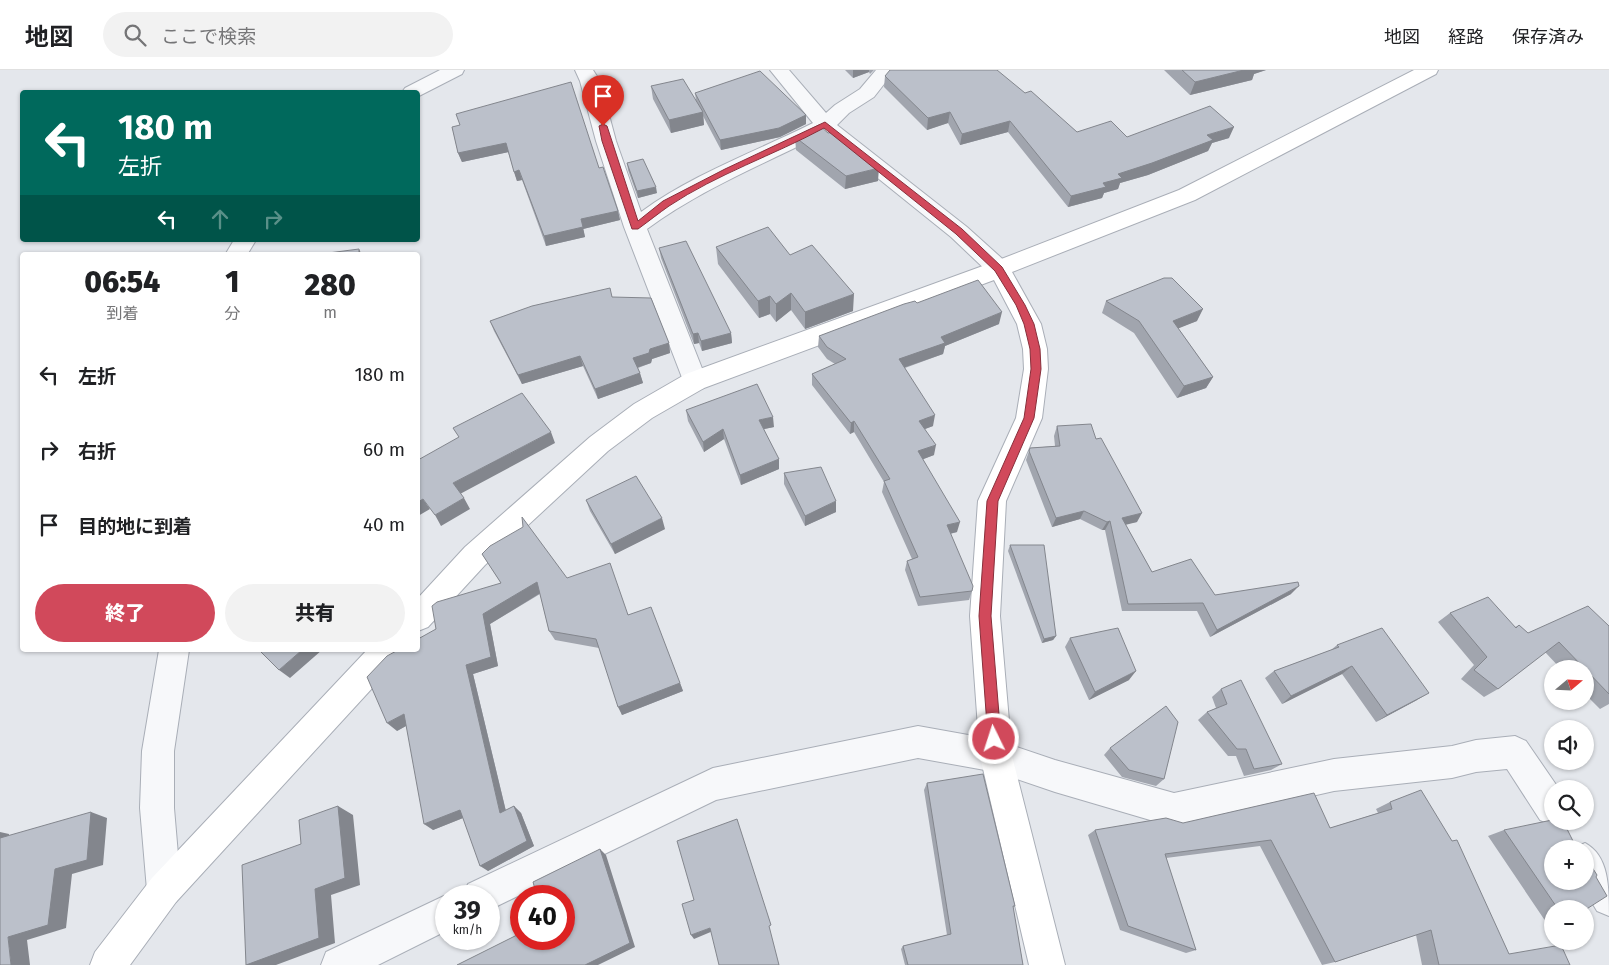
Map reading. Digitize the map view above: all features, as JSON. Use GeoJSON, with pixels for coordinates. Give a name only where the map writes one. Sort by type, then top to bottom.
{"type":"FeatureCollection","features":[{"type":"Feature","properties":{"kind":"street"},"geometry":{"type":"LineString","coordinates":[[416,90],[455,70]]}},
{"type":"Feature","properties":{"kind":"street"},"geometry":{"type":"LineString","coordinates":[[584,70],[590,82],[606,141],[635,227],[695,381]]}},
{"type":"Feature","properties":{"kind":"street"},"geometry":{"type":"LineString","coordinates":[[779,70],[825,124],[959,232],[998,269],[1029,324],[1035,349],[1036,369],[1029,418],[992,501],[985,616],[996,756],[1047,965]]}},
{"type":"Feature","properties":{"kind":"street"},"geometry":{"type":"LineString","coordinates":[[635,227],[666,204],[728,171],[825,124],[842,109],[867,93],[886,70]]}},
{"type":"Feature","properties":{"kind":"street"},"geometry":{"type":"LineString","coordinates":[[420,616],[475,556],[599,444],[643,411],[695,381],[754,357],[998,269],[1187,195],[1429,70]]}},
{"type":"Feature","properties":{"kind":"street"},"geometry":{"type":"LineString","coordinates":[[164,890],[157,808],[158,751],[174,652]]}},
{"type":"Feature","properties":{"kind":"street"},"geometry":{"type":"LineString","coordinates":[[108,965],[164,890],[385,652]]}},
{"type":"Feature","properties":{"kind":"street"},"geometry":{"type":"LineString","coordinates":[[500,886],[712,784],[918,742],[996,756],[1055,776],[1174,810],[1334,775],[1452,762],[1476,756],[1515,752],[1544,796]]}},
{"type":"Feature","properties":{"kind":"street"},"geometry":{"type":"LineString","coordinates":[[1594,875],[1609,899]]}},
{"type":"Feature","properties":{"kind":"street"},"geometry":{"type":"LineString","coordinates":[[339,965],[435,918]]}},
{"type":"Feature","properties":{"kind":"building"},"geometry":{"type":"Polygon","coordinates":[[[890,70],[997,70],[1025,93],[1031,91],[1077,132],[1111,121],[1127,137],[1210,106],[1234,127],[1207,135],[1213,140],[1118,174],[1122,178],[1103,183],[1106,187],[1071,196],[1010,121],[962,134],[950,112],[928,118],[885,76],[890,70]]]}},
{"type":"Feature","properties":{"kind":"building"},"geometry":{"type":"Polygon","coordinates":[[[1182,70],[1244,70],[1195,82],[1182,70]]]}},
{"type":"Feature","properties":{"kind":"building"},"geometry":{"type":"Polygon","coordinates":[[[760,71],[806,115],[779,128],[720,140],[695,93],[760,71]]]}},
{"type":"Feature","properties":{"kind":"building"},"geometry":{"type":"Polygon","coordinates":[[[683,79],[703,112],[669,120],[651,86],[683,79]]]}},
{"type":"Feature","properties":{"kind":"building"},"geometry":{"type":"Polygon","coordinates":[[[571,82],[599,168],[603,167],[618,211],[581,219],[583,227],[544,236],[519,170],[514,172],[506,143],[458,153],[452,127],[460,125],[456,114],[571,82]]]}},
{"type":"Feature","properties":{"kind":"building"},"geometry":{"type":"Polygon","coordinates":[[[819,125],[828,133],[834,132],[879,168],[846,176],[795,137],[819,125]]]}},
{"type":"Feature","properties":{"kind":"building"},"geometry":{"type":"Polygon","coordinates":[[[643,159],[656,187],[637,191],[627,163],[643,159]]]}},
{"type":"Feature","properties":{"kind":"building"},"geometry":{"type":"Polygon","coordinates":[[[768,227],[790,255],[812,245],[854,294],[805,312],[791,293],[776,304],[770,296],[758,301],[716,247],[768,227]]]}},
{"type":"Feature","properties":{"kind":"building"},"geometry":{"type":"Polygon","coordinates":[[[686,241],[731,333],[701,341],[698,333],[693,334],[659,248],[686,241]]]}},
{"type":"Feature","properties":{"kind":"building"},"geometry":{"type":"Polygon","coordinates":[[[359,249],[359,252],[336,252],[359,249]]]}},
{"type":"Feature","properties":{"kind":"building"},"geometry":{"type":"Polygon","coordinates":[[[1164,278],[1172,278],[1203,309],[1173,321],[1213,377],[1184,386],[1139,321],[1106,301],[1164,278]]]}},
{"type":"Feature","properties":{"kind":"building"},"geometry":{"type":"Polygon","coordinates":[[[978,280],[1002,312],[941,337],[945,343],[899,359],[935,415],[919,421],[936,445],[918,451],[960,522],[947,525],[973,586],[972,591],[920,597],[907,561],[918,557],[884,481],[890,479],[854,421],[851,423],[812,374],[846,359],[827,347],[819,336],[904,304],[915,301],[917,303],[978,280]]]}},
{"type":"Feature","properties":{"kind":"building"},"geometry":{"type":"Polygon","coordinates":[[[610,288],[612,297],[651,298],[669,343],[650,349],[649,353],[633,358],[640,373],[595,389],[580,356],[518,375],[490,321],[532,306],[610,288]]]}},
{"type":"Feature","properties":{"kind":"building"},"geometry":{"type":"Polygon","coordinates":[[[757,384],[773,417],[759,420],[779,459],[740,475],[723,429],[703,442],[686,410],[757,384]]]}},
{"type":"Feature","properties":{"kind":"building"},"geometry":{"type":"Polygon","coordinates":[[[522,393],[551,432],[453,483],[464,498],[435,515],[423,499],[420,501],[420,459],[459,437],[453,428],[522,393]]]}},
{"type":"Feature","properties":{"kind":"building"},"geometry":{"type":"Polygon","coordinates":[[[1091,424],[1096,439],[1101,438],[1142,513],[1122,518],[1152,572],[1191,559],[1215,595],[1298,582],[1299,586],[1217,630],[1203,603],[1128,604],[1110,521],[1107,522],[1084,511],[1056,518],[1029,451],[1030,448],[1060,446],[1057,426],[1091,424]]]}},
{"type":"Feature","properties":{"kind":"building"},"geometry":{"type":"Polygon","coordinates":[[[821,467],[836,501],[805,516],[784,473],[821,467]]]}},
{"type":"Feature","properties":{"kind":"building"},"geometry":{"type":"Polygon","coordinates":[[[636,476],[662,518],[611,544],[586,500],[636,476]]]}},
{"type":"Feature","properties":{"kind":"building"},"geometry":{"type":"Polygon","coordinates":[[[522,517],[567,578],[610,563],[628,615],[651,607],[680,683],[618,707],[596,639],[549,631],[537,582],[483,614],[491,657],[466,665],[500,813],[514,806],[527,841],[480,866],[460,810],[424,824],[404,714],[387,723],[367,677],[387,656],[394,652],[420,652],[420,638],[436,629],[432,606],[437,602],[501,583],[482,554],[490,546],[523,527],[522,517]]]}},
{"type":"Feature","properties":{"kind":"building"},"geometry":{"type":"Polygon","coordinates":[[[1010,545],[1044,545],[1056,636],[1044,639],[1010,545]]]}},
{"type":"Feature","properties":{"kind":"building"},"geometry":{"type":"Polygon","coordinates":[[[1488,597],[1516,628],[1519,625],[1528,633],[1588,606],[1609,626],[1609,694],[1594,678],[1594,660],[1576,660],[1559,642],[1498,689],[1474,670],[1487,657],[1450,613],[1488,597]]]}},
{"type":"Feature","properties":{"kind":"building"},"geometry":{"type":"Polygon","coordinates":[[[1118,628],[1136,671],[1095,692],[1070,638],[1118,628]]]}},
{"type":"Feature","properties":{"kind":"building"},"geometry":{"type":"Polygon","coordinates":[[[1382,628],[1429,693],[1387,715],[1352,666],[1291,696],[1274,671],[1339,647],[1337,645],[1382,628]]]}},
{"type":"Feature","properties":{"kind":"building"},"geometry":{"type":"Polygon","coordinates":[[[261,652],[300,652],[279,670],[261,652]]]}},
{"type":"Feature","properties":{"kind":"building"},"geometry":{"type":"Polygon","coordinates":[[[1241,680],[1282,764],[1254,769],[1246,749],[1237,749],[1207,712],[1227,704],[1221,689],[1241,680]]]}},
{"type":"Feature","properties":{"kind":"building"},"geometry":{"type":"Polygon","coordinates":[[[1166,706],[1178,722],[1164,779],[1129,770],[1110,748],[1166,706]]]}},
{"type":"Feature","properties":{"kind":"building"},"geometry":{"type":"Polygon","coordinates":[[[983,774],[1015,906],[1013,906],[1023,965],[908,965],[903,946],[951,934],[927,783],[983,774]]]}},
{"type":"Feature","properties":{"kind":"building"},"geometry":{"type":"Polygon","coordinates":[[[1421,790],[1452,841],[1457,840],[1509,954],[1544,948],[1544,950],[1563,950],[1570,965],[1439,965],[1431,930],[1335,962],[1271,840],[1165,854],[1196,950],[1128,926],[1095,830],[1166,818],[1183,823],[1314,793],[1330,828],[1392,809],[1390,802],[1421,790]]]}},
{"type":"Feature","properties":{"kind":"building"},"geometry":{"type":"Polygon","coordinates":[[[338,806],[345,878],[315,889],[319,938],[246,965],[242,865],[301,844],[299,820],[338,806]]]}},
{"type":"Feature","properties":{"kind":"building"},"geometry":{"type":"Polygon","coordinates":[[[91,812],[87,860],[55,869],[48,925],[8,937],[11,965],[0,965],[0,838],[91,812]]]}},
{"type":"Feature","properties":{"kind":"building"},"geometry":{"type":"Polygon","coordinates":[[[737,819],[771,925],[769,926],[779,965],[719,965],[710,928],[691,935],[682,904],[694,900],[677,841],[737,819]]]}},
{"type":"Feature","properties":{"kind":"building"},"geometry":{"type":"Polygon","coordinates":[[[1544,822],[1544,830],[1568,830],[1572,840],[1544,840],[1544,889],[1504,830],[1544,822]]]}},
{"type":"Feature","properties":{"kind":"building"},"geometry":{"type":"Polygon","coordinates":[[[600,849],[630,943],[585,965],[457,965],[487,950],[500,950],[500,944],[510,938],[510,950],[575,950],[575,885],[534,885],[533,882],[600,849]]]}},
{"type":"Feature","properties":{"kind":"building"},"geometry":{"type":"Polygon","coordinates":[[[1594,870],[1607,896],[1594,904],[1594,900],[1552,900],[1545,890],[1594,890],[1594,870]]]}},
{"type":"Feature","properties":{"kind":"route"},"geometry":{"type":"LineString","coordinates":[[603,126],[606,141],[635,227],[666,204],[728,171],[825,124],[959,232],[998,269],[1029,324],[1035,349],[1036,369],[1029,418],[992,501],[985,616],[994,739]]}}]}
